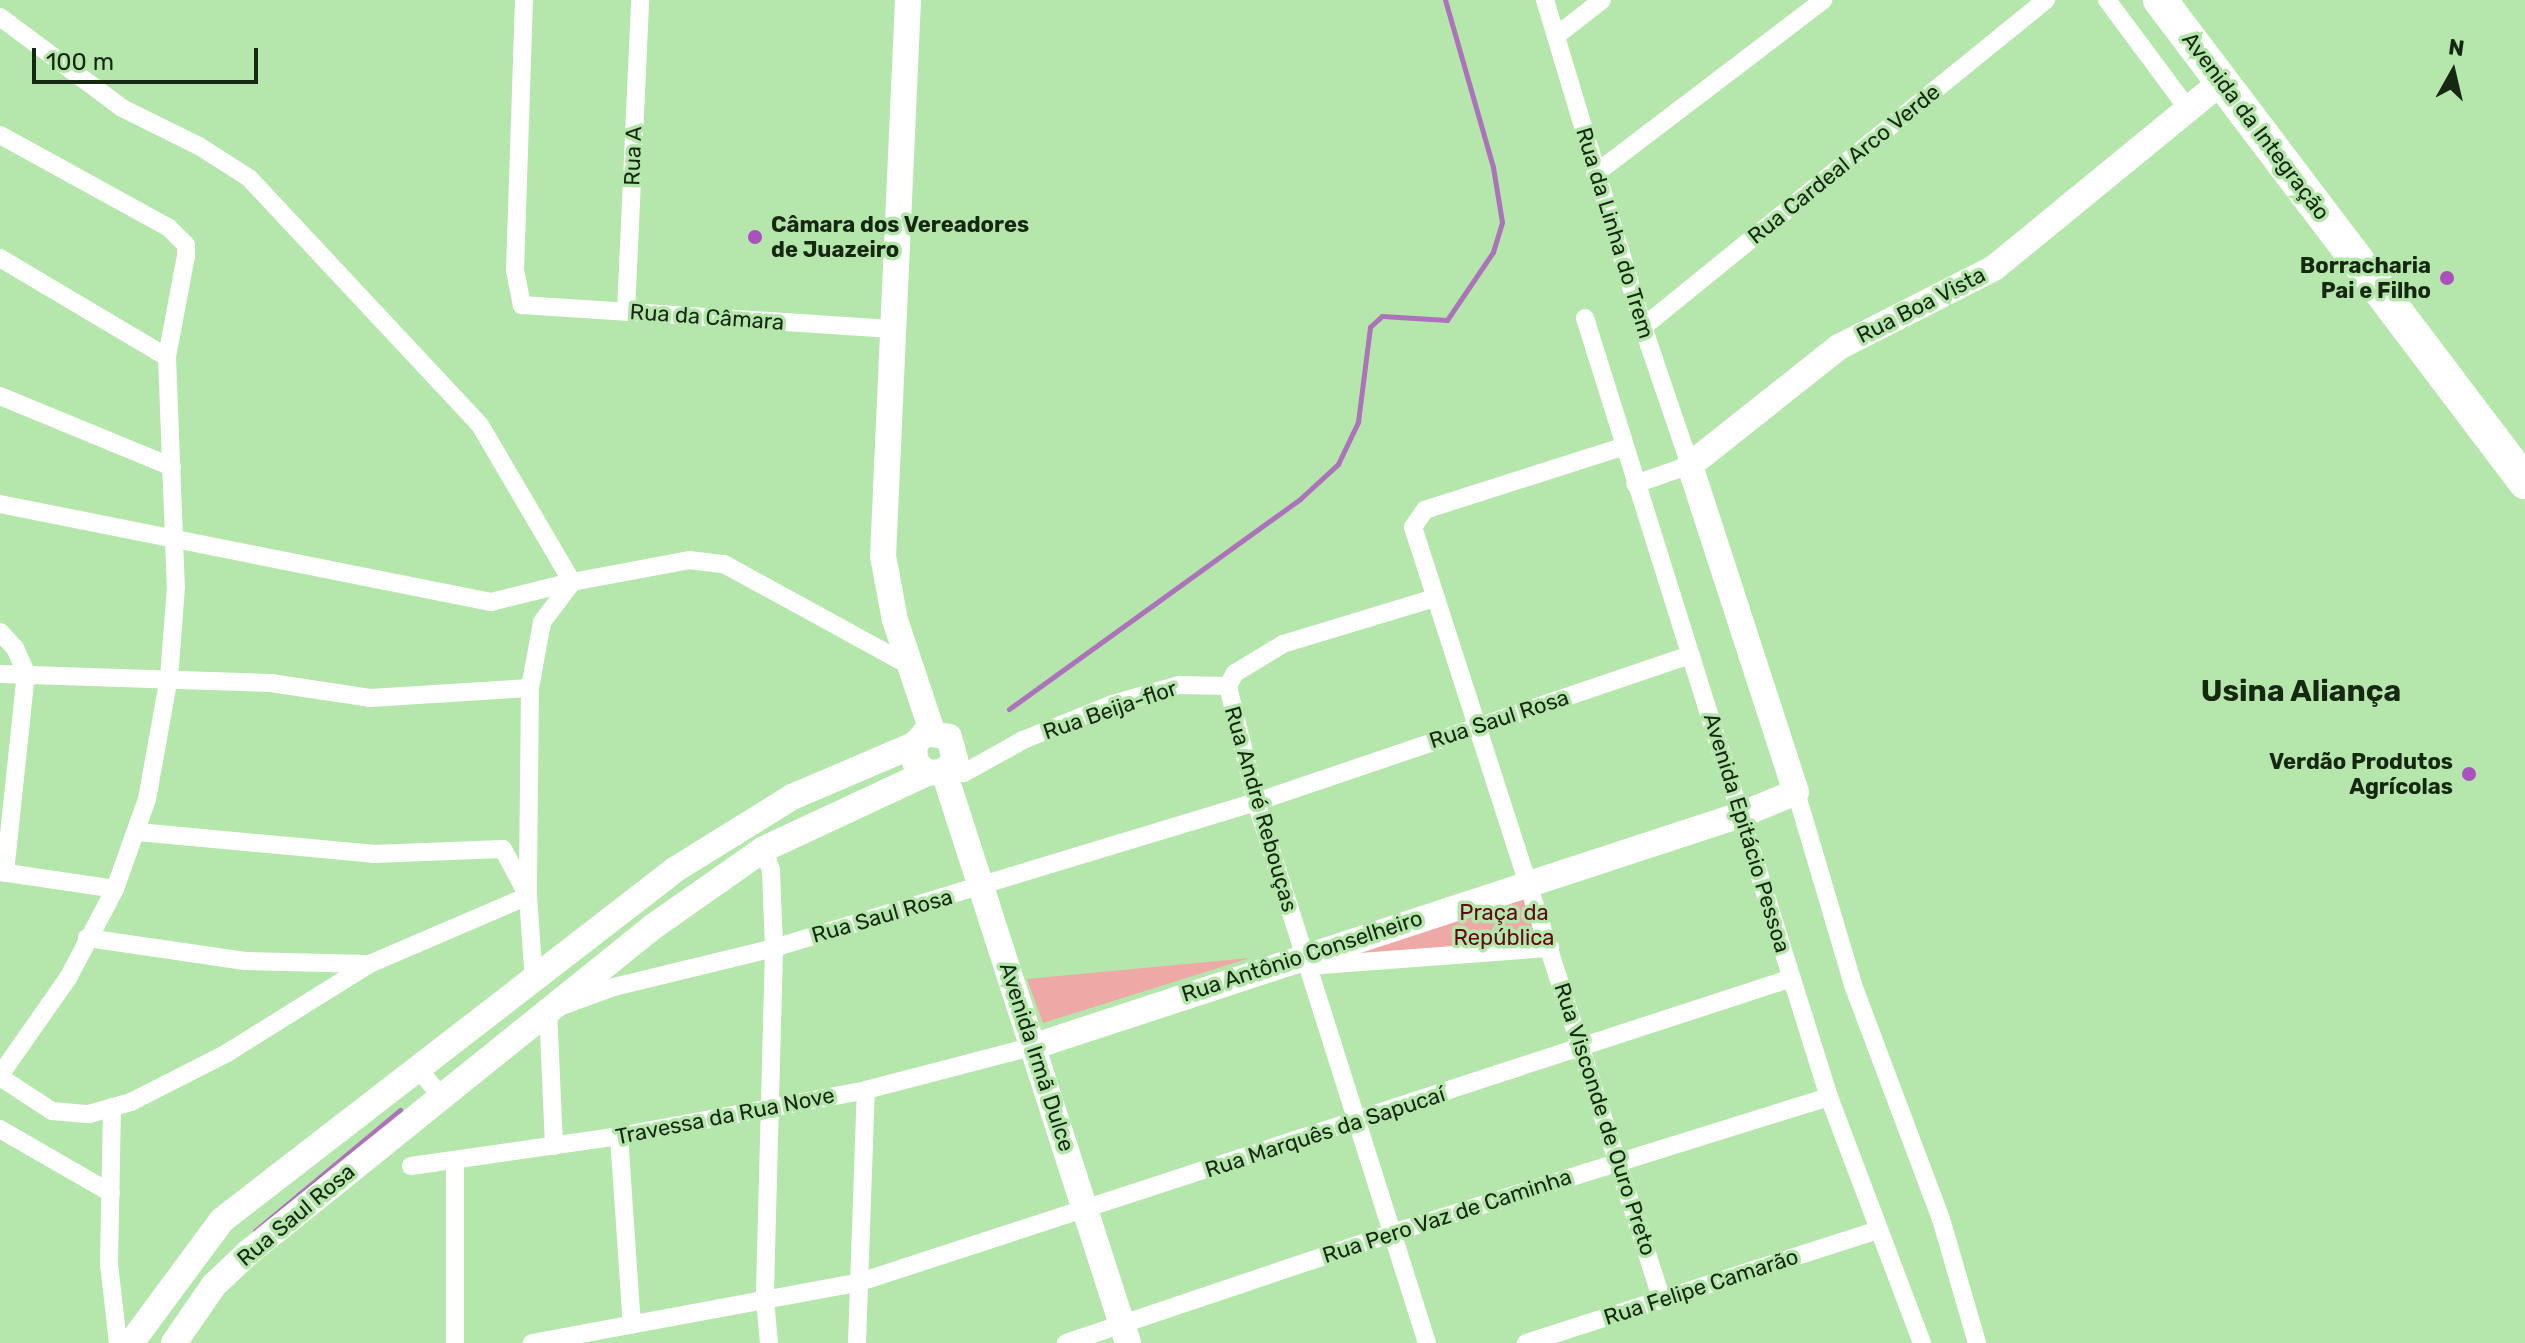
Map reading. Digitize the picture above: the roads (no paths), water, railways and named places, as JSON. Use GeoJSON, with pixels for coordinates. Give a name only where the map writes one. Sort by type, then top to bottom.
{"type":"FeatureCollection","features":[{"type":"Feature","properties":{"kind":"highway","name":"Avenida da Integração"},"geometry":{"type":"LineString","coordinates":[[2160,0],[2224,80],[2525,482]]}},
{"type":"Feature","properties":{"kind":"main road"},"geometry":{"type":"LineString","coordinates":[[908,0],[883,556],[895,620],[910,666],[923,738]]}},
{"type":"Feature","properties":{"kind":"main road","name":"Rua Boa Vista"},"geometry":{"type":"LineString","coordinates":[[1690,465],[1839,347],[1994,268],[2224,80]]}},
{"type":"Feature","properties":{"kind":"main road"},"geometry":{"type":"LineString","coordinates":[[1690,465],[1796,792]]}},
{"type":"Feature","properties":{"kind":"main road"},"geometry":{"type":"LineString","coordinates":[[131,1343],[222,1220],[417,1067],[739,826],[792,797],[923,738],[954,744],[955,760],[945,773],[764,849],[654,926],[548,1011]]}},
{"type":"Feature","properties":{"kind":"main road","name":"Avenida Irmã Dulce"},"geometry":{"type":"LineString","coordinates":[[923,738],[915,762],[945,773],[1125,1334]]}},
{"type":"Feature","properties":{"kind":"main road","name":"Rua Antônio Conselheiro"},"geometry":{"type":"LineString","coordinates":[[1035,1046],[1306,960],[1528,882],[1743,814],[1796,792]]}},
{"type":"Feature","properties":{"kind":"main road","name":"Rua Saul Rosa"},"geometry":{"type":"LineString","coordinates":[[174,1343],[214,1285],[249,1252],[439,1094],[548,1011]]}},
{"type":"Feature","properties":{"kind":"street","name":"Rua da Câmara"},"geometry":{"type":"LineString","coordinates":[[524,0],[515,270],[522,305],[892,329]]}},
{"type":"Feature","properties":{"kind":"street","name":"Rua A"},"geometry":{"type":"LineString","coordinates":[[626,312],[640,0]]}},
{"type":"Feature","properties":{"kind":"street","name":"Rua da Linha do Trem"},"geometry":{"type":"LineString","coordinates":[[1545,0],[1595,174],[1690,465]]}},
{"type":"Feature","properties":{"kind":"street"},"geometry":{"type":"LineString","coordinates":[[1556,36],[1602,0]]}},
{"type":"Feature","properties":{"kind":"street"},"geometry":{"type":"LineString","coordinates":[[1595,174],[1823,0]]}},
{"type":"Feature","properties":{"kind":"street","name":"Rua Cardeal Arco Verde"},"geometry":{"type":"LineString","coordinates":[[1643,327],[2046,0]]}},
{"type":"Feature","properties":{"kind":"street"},"geometry":{"type":"LineString","coordinates":[[2107,0],[2188,109]]}},
{"type":"Feature","properties":{"kind":"street"},"geometry":{"type":"LineString","coordinates":[[0,17],[122,108],[199,146],[249,178],[480,425],[572,582]]}},
{"type":"Feature","properties":{"kind":"street"},"geometry":{"type":"LineString","coordinates":[[0,135],[180,235],[186,256],[167,357],[176,587],[169,677],[138,832],[115,889],[43,1020],[0,1076],[52,1111],[89,1114],[112,1107],[227,1053],[369,964],[528,896]]}},
{"type":"Feature","properties":{"kind":"street"},"geometry":{"type":"LineString","coordinates":[[0,258],[167,357]]}},
{"type":"Feature","properties":{"kind":"street","name":"Avenida Epitácio Pessoa"},"geometry":{"type":"LineString","coordinates":[[1585,318],[1622,447],[1743,814],[1829,1097],[1922,1343]]}},
{"type":"Feature","properties":{"kind":"street"},"geometry":{"type":"LineString","coordinates":[[0,396],[172,467]]}},
{"type":"Feature","properties":{"kind":"street","name":"Rua Visconde de Ouro Preto"},"geometry":{"type":"LineString","coordinates":[[1622,447],[1425,510],[1413,527],[1550,948],[1580,1050],[1620,1160],[1662,1300]]}},
{"type":"Feature","properties":{"kind":"street"},"geometry":{"type":"LineString","coordinates":[[1635,484],[1690,465]]}},
{"type":"Feature","properties":{"kind":"street"},"geometry":{"type":"LineString","coordinates":[[0,504],[491,602],[572,582],[689,560],[724,564],[910,666]]}},
{"type":"Feature","properties":{"kind":"street"},"geometry":{"type":"LineString","coordinates":[[534,981],[528,896],[530,688],[542,622],[572,582]]}},
{"type":"Feature","properties":{"kind":"street"},"geometry":{"type":"LineString","coordinates":[[1228,686],[1235,673],[1283,644],[1434,598]]}},
{"type":"Feature","properties":{"kind":"street"},"geometry":{"type":"LineString","coordinates":[[0,632],[15,648],[26,673],[2,873],[115,889]]}},
{"type":"Feature","properties":{"kind":"street","name":"Rua Saul Rosa"},"geometry":{"type":"LineString","coordinates":[[548,1011],[614,987],[774,948],[1256,802],[1691,655]]}},
{"type":"Feature","properties":{"kind":"street"},"geometry":{"type":"LineString","coordinates":[[0,674],[169,677],[309,686],[370,698],[530,688]]}},
{"type":"Feature","properties":{"kind":"street","name":"Rua Beija-flor"},"geometry":{"type":"LineString","coordinates":[[945,773],[1113,704],[1179,685],[1228,686]]}},
{"type":"Feature","properties":{"kind":"street","name":"Rua André Rebouças"},"geometry":{"type":"LineString","coordinates":[[1228,686],[1256,802],[1427,1343]]}},
{"type":"Feature","properties":{"kind":"street"},"geometry":{"type":"LineString","coordinates":[[1796,792],[1853,985],[1941,1219],[1977,1343]]}},
{"type":"Feature","properties":{"kind":"street"},"geometry":{"type":"LineString","coordinates":[[138,832],[373,854],[496,848],[508,853],[528,896]]}},
{"type":"Feature","properties":{"kind":"street"},"geometry":{"type":"LineString","coordinates":[[764,849],[771,870],[774,948],[765,1300],[769,1343]]}},
{"type":"Feature","properties":{"kind":"street"},"geometry":{"type":"LineString","coordinates":[[87,938],[245,961],[369,964]]}},
{"type":"Feature","properties":{"kind":"street","name":"Rua Antônio Conselheiro"},"geometry":{"type":"LineString","coordinates":[[1306,960],[1550,948]]}},
{"type":"Feature","properties":{"kind":"street","name":"Rua Marquês da Sapucaí"},"geometry":{"type":"LineString","coordinates":[[532,1343],[857,1283],[1580,1050],[1792,978]]}},
{"type":"Feature","properties":{"kind":"street"},"geometry":{"type":"LineString","coordinates":[[548,1011],[554,1146]]}},
{"type":"Feature","properties":{"kind":"street","name":"Travessa da Rua Nove"},"geometry":{"type":"LineString","coordinates":[[411,1166],[455,1163],[619,1136],[866,1090],[1035,1046]]}},
{"type":"Feature","properties":{"kind":"street"},"geometry":{"type":"LineString","coordinates":[[417,1067],[439,1094]]}},
{"type":"Feature","properties":{"kind":"street"},"geometry":{"type":"LineString","coordinates":[[857,1343],[866,1090]]}},
{"type":"Feature","properties":{"kind":"street","name":"Rua Pero Vaz de Caminha"},"geometry":{"type":"LineString","coordinates":[[1066,1343],[1125,1334],[1392,1233],[1829,1097]]}},
{"type":"Feature","properties":{"kind":"street"},"geometry":{"type":"LineString","coordinates":[[112,1107],[109,1264],[118,1343]]}},
{"type":"Feature","properties":{"kind":"street"},"geometry":{"type":"LineString","coordinates":[[0,1129],[111,1193]]}},
{"type":"Feature","properties":{"kind":"street"},"geometry":{"type":"LineString","coordinates":[[619,1136],[632,1325]]}},
{"type":"Feature","properties":{"kind":"street"},"geometry":{"type":"LineString","coordinates":[[455,1163],[455,1343]]}},
{"type":"Feature","properties":{"kind":"street","name":"Rua Felipe Camarão"},"geometry":{"type":"LineString","coordinates":[[1526,1343],[1877,1230]]}},
{"type":"Feature","properties":{"kind":"waterway"},"geometry":{"type":"LineString","coordinates":[[1009,709],[1300,499],[1338,464],[1358,422],[1370,327],[1382,316],[1447,320],[1493,252],[1502,222],[1493,167],[1445,0]]}},
{"type":"Feature","properties":{"kind":"waterway"},"geometry":{"type":"LineString","coordinates":[[255,1231],[400,1110]]}},
{"type":"Feature","properties":{"kind":"place","name":"Câmara dos Vereadores de Juazeiro"},"geometry":{"type":"Point","coordinates":[755,237]}},
{"type":"Feature","properties":{"kind":"place","name":"Borracharia Pai e Filho"},"geometry":{"type":"Point","coordinates":[2447,278]}},
{"type":"Feature","properties":{"kind":"place","name":"Verdão Produtos Agrícolas"},"geometry":{"type":"Point","coordinates":[2469,774]}},
{"type":"Feature","properties":{"kind":"district","name":"Usina Aliança"},"geometry":{"type":"Point","coordinates":[2301,691]}},
{"type":"Feature","properties":{"kind":"park label","name":"Praça da República"},"geometry":{"type":"Point","coordinates":[1504,924]}}]}
